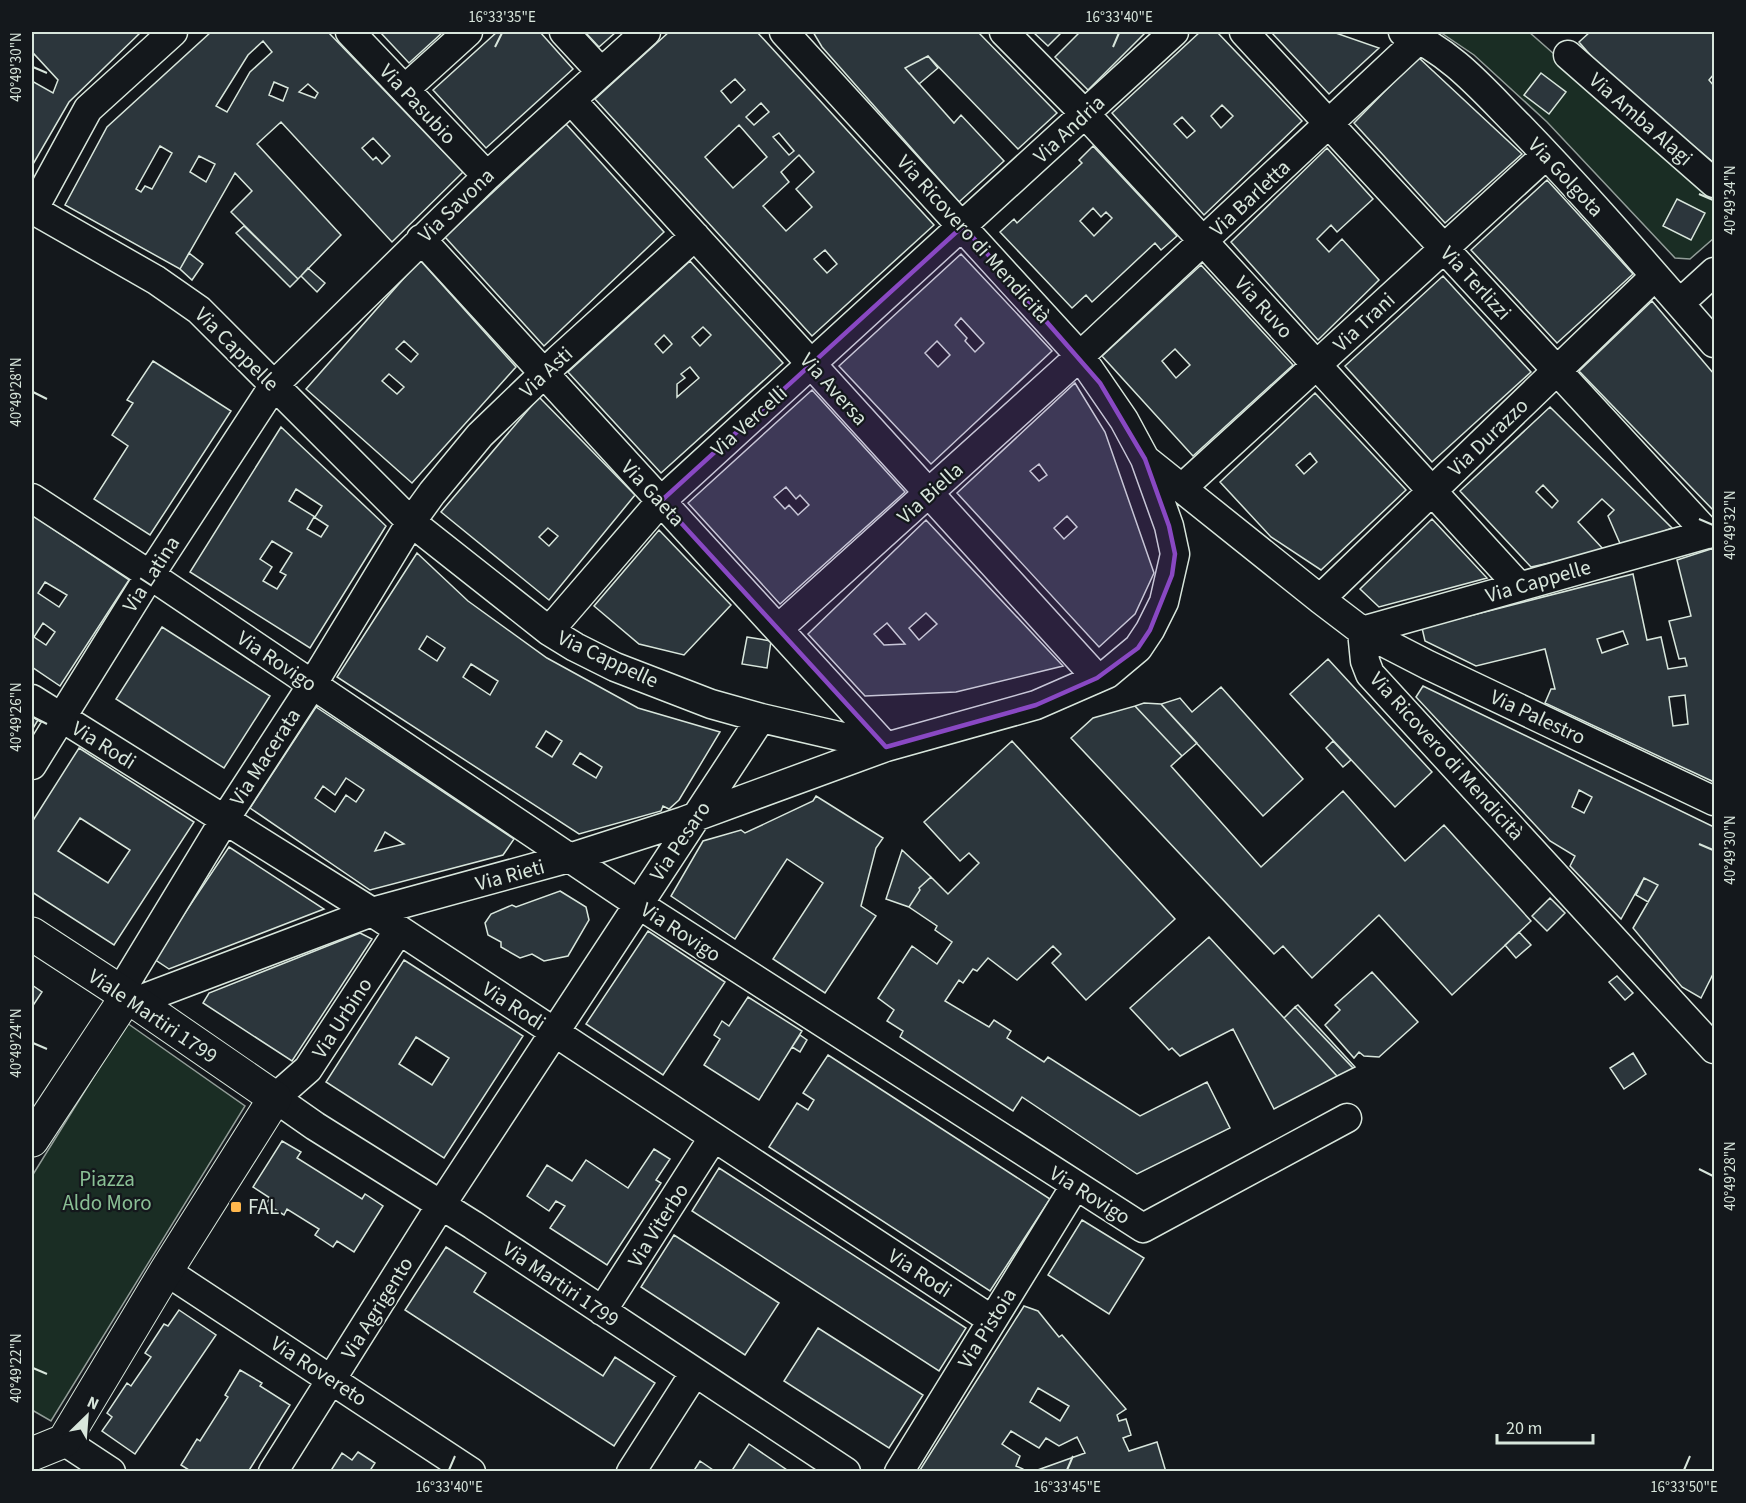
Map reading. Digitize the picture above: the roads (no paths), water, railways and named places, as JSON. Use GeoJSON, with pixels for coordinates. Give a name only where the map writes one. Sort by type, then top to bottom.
{"type":"FeatureCollection","features":[{"type":"Feature","properties":{"kind":"street"},"geometry":{"type":"LineString","coordinates":[[32,209],[88,109],[172,32]]}},
{"type":"Feature","properties":{"kind":"street","name":"Via Pasubio"},"geometry":{"type":"LineString","coordinates":[[350,32],[487,176]]}},
{"type":"Feature","properties":{"kind":"street"},"geometry":{"type":"LineString","coordinates":[[405,89],[468,32]]}},
{"type":"Feature","properties":{"kind":"street"},"geometry":{"type":"LineString","coordinates":[[564,32],[601,72]]}},
{"type":"Feature","properties":{"kind":"street","name":"Via Savona"},"geometry":{"type":"LineString","coordinates":[[274,385],[421,238],[646,32]]}},
{"type":"Feature","properties":{"kind":"street","name":"Via Ricovero di Mendicità"},"geometry":{"type":"LineString","coordinates":[[784,32],[1080,356],[1124,420],[1145,459],[1169,489],[1362,631],[1365,661],[1370,674],[1714,1049]]}},
{"type":"Feature","properties":{"kind":"street","name":"Via Ruvo"},"geometry":{"type":"LineString","coordinates":[[1005,32],[1203,241],[1519,586]]}},
{"type":"Feature","properties":{"kind":"street","name":"Via Andria"},"geometry":{"type":"LineString","coordinates":[[963,226],[1174,32]]}},
{"type":"Feature","properties":{"kind":"street","name":"Via Terlizzi"},"geometry":{"type":"LineString","coordinates":[[1244,32],[1711,533]]}},
{"type":"Feature","properties":{"kind":"street","name":"Via Barletta"},"geometry":{"type":"LineString","coordinates":[[1080,356],[1329,124],[1410,35]]}},
{"type":"Feature","properties":{"kind":"street","name":"Via Golgota"},"geometry":{"type":"LineString","coordinates":[[1410,35],[1458,65],[1546,154],[1714,343]]}},
{"type":"Feature","properties":{"kind":"street","name":"Via Amba Alagi"},"geometry":{"type":"LineString","coordinates":[[1568,56],[1714,183]]}},
{"type":"Feature","properties":{"kind":"street","name":"Via Aversa"},"geometry":{"type":"LineString","coordinates":[[571,100],[1096,678]]}},
{"type":"Feature","properties":{"kind":"street","name":"Via Trani"},"geometry":{"type":"LineString","coordinates":[[1169,489],[1317,365],[1546,154]]}},
{"type":"Feature","properties":{"kind":"street","name":"Via Cappelle"},"geometry":{"type":"LineString","coordinates":[[32,209],[178,294],[199,310],[411,522],[549,631],[615,667],[711,704],[761,718],[886,747],[1036,705],[1107,674],[1138,648],[1164,602],[1175,554],[1168,526],[1169,489]]}},
{"type":"Feature","properties":{"kind":"street","name":"Via Vercelli"},"geometry":{"type":"LineString","coordinates":[[549,631],[661,501],[963,226]]}},
{"type":"Feature","properties":{"kind":"street","name":"Via Asti"},"geometry":{"type":"LineString","coordinates":[[411,522],[480,435],[543,374],[695,236]]}},
{"type":"Feature","properties":{"kind":"street","name":"Via Gaeta"},"geometry":{"type":"LineString","coordinates":[[421,238],[886,747]]}},
{"type":"Feature","properties":{"kind":"street"},"geometry":{"type":"LineString","coordinates":[[1680,303],[1714,272]]}},
{"type":"Feature","properties":{"kind":"street","name":"Via Durazzo"},"geometry":{"type":"LineString","coordinates":[[1320,599],[1655,276]]}},
{"type":"Feature","properties":{"kind":"street","name":"Via Biella"},"geometry":{"type":"LineString","coordinates":[[778,629],[1080,356]]}},
{"type":"Feature","properties":{"kind":"street","name":"Via Latina"},"geometry":{"type":"LineString","coordinates":[[32,765],[150,575],[274,385]]}},
{"type":"Feature","properties":{"kind":"street","name":"Via Rovigo"},"geometry":{"type":"LineString","coordinates":[[32,498],[638,904],[1143,1228],[1347,1118]]}},
{"type":"Feature","properties":{"kind":"street","name":"Via Macerata"},"geometry":{"type":"LineString","coordinates":[[127,997],[225,819],[312,685],[411,522]]}},
{"type":"Feature","properties":{"kind":"street","name":"Via Cappelle"},"geometry":{"type":"LineString","coordinates":[[1362,631],[1711,533]]}},
{"type":"Feature","properties":{"kind":"street","name":"Via Palestro"},"geometry":{"type":"LineString","coordinates":[[1362,631],[1428,665],[1714,801]]}},
{"type":"Feature","properties":{"kind":"street","name":"Via Rodi"},"geometry":{"type":"LineString","coordinates":[[32,699],[372,912],[992,1320]]}},
{"type":"Feature","properties":{"kind":"street","name":"Via Pesaro"},"geometry":{"type":"LineString","coordinates":[[441,1205],[761,718]]}},
{"type":"Feature","properties":{"kind":"street","name":"Via Rieti"},"geometry":{"type":"LineString","coordinates":[[127,997],[372,912],[569,858],[696,817],[886,747]]}},
{"type":"Feature","properties":{"kind":"street","name":"Via Urbino"},"geometry":{"type":"LineString","coordinates":[[275,1098],[308,1069],[399,930]]}},
{"type":"Feature","properties":{"kind":"street","name":"Viale Martiri 1799"},"geometry":{"type":"LineString","coordinates":[[32,934],[275,1098]]}},
{"type":"Feature","properties":{"kind":"street"},"geometry":{"type":"LineString","coordinates":[[32,1140],[127,997]]}},
{"type":"Feature","properties":{"kind":"street"},"geometry":{"type":"LineString","coordinates":[[32,1454],[64,1441],[166,1270],[275,1098]]}},
{"type":"Feature","properties":{"kind":"street","name":"Via Martiri 1799"},"geometry":{"type":"LineString","coordinates":[[275,1098],[846,1472]]}},
{"type":"Feature","properties":{"kind":"street","name":"Via Viterbo"},"geometry":{"type":"LineString","coordinates":[[602,1311],[713,1138]]}},
{"type":"Feature","properties":{"kind":"street","name":"Via Pistoia"},"geometry":{"type":"LineString","coordinates":[[899,1472],[1075,1186]]}},
{"type":"Feature","properties":{"kind":"street","name":"Via Agrigento"},"geometry":{"type":"LineString","coordinates":[[273,1472],[441,1205]]}},
{"type":"Feature","properties":{"kind":"street","name":"Via Rovereto"},"geometry":{"type":"LineString","coordinates":[[166,1270],[471,1472]]}},
{"type":"Feature","properties":{"kind":"street"},"geometry":{"type":"LineString","coordinates":[[631,1472],[695,1372]]}},
{"type":"Feature","properties":{"kind":"street"},"geometry":{"type":"LineString","coordinates":[[64,1441],[111,1472]]}},
{"type":"Feature","properties":{"kind":"place","name":"FAL"},"geometry":{"type":"Point","coordinates":[236,1207]}},
{"type":"Feature","properties":{"kind":"park label","name":"Piazza Aldo Moro"},"geometry":{"type":"Point","coordinates":[107,1191]}}]}
